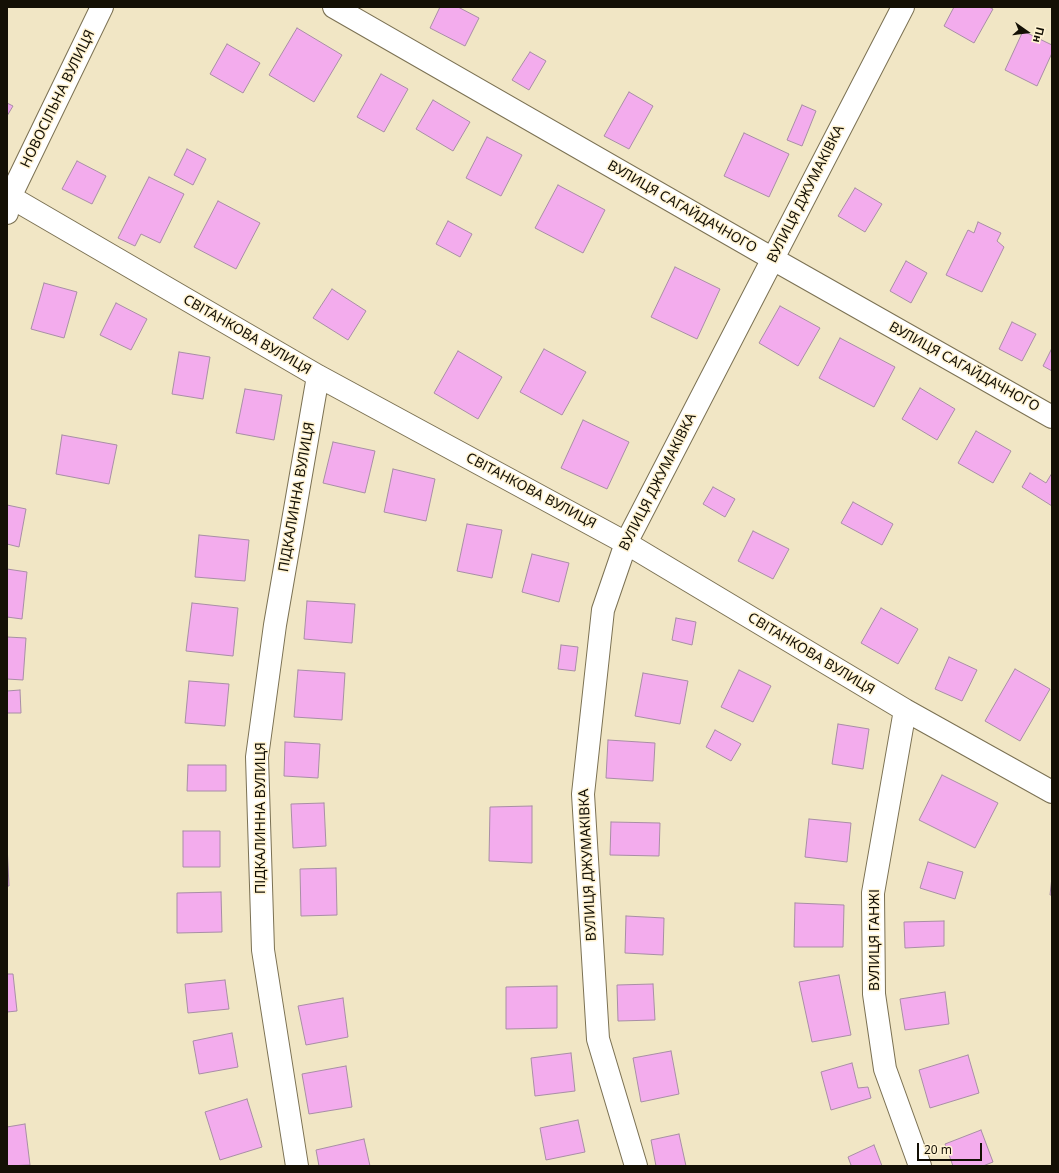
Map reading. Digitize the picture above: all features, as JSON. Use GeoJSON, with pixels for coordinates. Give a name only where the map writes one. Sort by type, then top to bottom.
{"type":"FeatureCollection","features":[{"type":"Feature","properties":{"kind":"street","name":"НОВОСІЛЬНА ВУЛИЦЯ"},"geometry":{"type":"LineString","coordinates":[[8,202],[102,7]]}},
{"type":"Feature","properties":{"kind":"street","name":"ВУЛИЦЯ САГАЙДАЧНОГО"},"geometry":{"type":"LineString","coordinates":[[334,7],[773,259],[1052,416]]}},
{"type":"Feature","properties":{"kind":"street","name":"ВУЛИЦЯ ДЖУМАКІВКА"},"geometry":{"type":"LineString","coordinates":[[636,1166],[598,1039],[583,794],[603,610],[626,543],[903,7]]}},
{"type":"Feature","properties":{"kind":"street","name":"СВІТАНКОВА ВУЛИЦЯ"},"geometry":{"type":"LineString","coordinates":[[8,202],[318,376],[626,543],[905,710],[1052,792]]}},
{"type":"Feature","properties":{"kind":"street","name":"ПІДКАЛИННА ВУЛИЦЯ"},"geometry":{"type":"LineString","coordinates":[[297,1166],[262,950],[257,757],[275,625],[318,376]]}},
{"type":"Feature","properties":{"kind":"street","name":"ВУЛИЦЯ ГАНЖІ"},"geometry":{"type":"LineString","coordinates":[[905,710],[873,893],[874,994],[885,1069],[920,1166]]}},
{"type":"Feature","properties":{"kind":"building"},"geometry":{"type":"Polygon","coordinates":[[[440,7],[458,7],[479,18],[465,46],[430,28],[440,7]]]}},
{"type":"Feature","properties":{"kind":"building"},"geometry":{"type":"Polygon","coordinates":[[[954,7],[989,7],[993,9],[974,43],[944,26],[954,7]]]}},
{"type":"Feature","properties":{"kind":"building"},"geometry":{"type":"Polygon","coordinates":[[[297,28],[342,55],[314,102],[269,75],[297,28]]]}},
{"type":"Feature","properties":{"kind":"building"},"geometry":{"type":"Polygon","coordinates":[[[1023,31],[1052,45],[1052,53],[1037,86],[1005,70],[1023,31]]]}},
{"type":"Feature","properties":{"kind":"building"},"geometry":{"type":"Polygon","coordinates":[[[227,44],[260,63],[243,93],[210,74],[227,44]]]}},
{"type":"Feature","properties":{"kind":"building"},"geometry":{"type":"Polygon","coordinates":[[[530,52],[546,61],[529,90],[512,80],[530,52]]]}},
{"type":"Feature","properties":{"kind":"building"},"geometry":{"type":"Polygon","coordinates":[[[381,74],[408,89],[384,132],[357,117],[381,74]]]}},
{"type":"Feature","properties":{"kind":"building"},"geometry":{"type":"Polygon","coordinates":[[[629,92],[653,106],[629,149],[604,136],[629,92]]]}},
{"type":"Feature","properties":{"kind":"building"},"geometry":{"type":"Polygon","coordinates":[[[433,100],[470,122],[453,151],[416,129],[433,100]]]}},
{"type":"Feature","properties":{"kind":"building"},"geometry":{"type":"Polygon","coordinates":[[[7,103],[13,106],[7,116],[7,103]]]}},
{"type":"Feature","properties":{"kind":"building"},"geometry":{"type":"Polygon","coordinates":[[[802,105],[816,111],[802,146],[787,140],[802,105]]]}},
{"type":"Feature","properties":{"kind":"building"},"geometry":{"type":"Polygon","coordinates":[[[744,133],[789,154],[769,197],[724,176],[744,133]]]}},
{"type":"Feature","properties":{"kind":"building"},"geometry":{"type":"Polygon","coordinates":[[[487,137],[522,155],[501,196],[466,178],[487,137]]]}},
{"type":"Feature","properties":{"kind":"building"},"geometry":{"type":"Polygon","coordinates":[[[187,149],[206,159],[193,185],[174,175],[187,149]]]}},
{"type":"Feature","properties":{"kind":"building"},"geometry":{"type":"Polygon","coordinates":[[[77,161],[106,176],[92,204],[62,189],[77,161]]]}},
{"type":"Feature","properties":{"kind":"building"},"geometry":{"type":"Polygon","coordinates":[[[149,177],[184,194],[160,243],[141,234],[135,246],[118,238],[149,177]]]}},
{"type":"Feature","properties":{"kind":"building"},"geometry":{"type":"Polygon","coordinates":[[[558,185],[605,210],[583,253],[535,228],[558,185]]]}},
{"type":"Feature","properties":{"kind":"building"},"geometry":{"type":"Polygon","coordinates":[[[855,188],[882,204],[865,232],[838,216],[855,188]]]}},
{"type":"Feature","properties":{"kind":"building"},"geometry":{"type":"Polygon","coordinates":[[[218,201],[260,223],[236,269],[194,247],[218,201]]]}},
{"type":"Feature","properties":{"kind":"building"},"geometry":{"type":"Polygon","coordinates":[[[448,221],[472,234],[460,257],[436,244],[448,221]]]}},
{"type":"Feature","properties":{"kind":"building"},"geometry":{"type":"Polygon","coordinates":[[[978,222],[1001,233],[997,241],[1004,247],[982,292],[946,275],[968,230],[974,233],[978,222]]]}},
{"type":"Feature","properties":{"kind":"building"},"geometry":{"type":"Polygon","coordinates":[[[906,261],[927,273],[911,303],[890,291],[906,261]]]}},
{"type":"Feature","properties":{"kind":"building"},"geometry":{"type":"Polygon","coordinates":[[[675,267],[720,289],[697,339],[651,317],[675,267]]]}},
{"type":"Feature","properties":{"kind":"building"},"geometry":{"type":"Polygon","coordinates":[[[44,283],[77,292],[64,338],[31,329],[44,283]]]}},
{"type":"Feature","properties":{"kind":"building"},"geometry":{"type":"Polygon","coordinates":[[[332,289],[366,311],[348,340],[313,318],[332,289]]]}},
{"type":"Feature","properties":{"kind":"building"},"geometry":{"type":"Polygon","coordinates":[[[116,303],[147,319],[131,350],[100,335],[116,303]]]}},
{"type":"Feature","properties":{"kind":"building"},"geometry":{"type":"Polygon","coordinates":[[[780,306],[820,328],[798,366],[759,343],[780,306]]]}},
{"type":"Feature","properties":{"kind":"building"},"geometry":{"type":"Polygon","coordinates":[[[1012,322],[1036,334],[1022,361],[999,349],[1012,322]]]}},
{"type":"Feature","properties":{"kind":"building"},"geometry":{"type":"Polygon","coordinates":[[[840,338],[895,367],[874,407],[819,378],[840,338]]]}},
{"type":"Feature","properties":{"kind":"building"},"geometry":{"type":"Polygon","coordinates":[[[1052,348],[1052,371],[1043,366],[1052,348]]]}},
{"type":"Feature","properties":{"kind":"building"},"geometry":{"type":"Polygon","coordinates":[[[544,349],[586,372],[562,415],[520,392],[544,349]]]}},
{"type":"Feature","properties":{"kind":"building"},"geometry":{"type":"Polygon","coordinates":[[[458,351],[502,377],[478,419],[434,393],[458,351]]]}},
{"type":"Feature","properties":{"kind":"building"},"geometry":{"type":"Polygon","coordinates":[[[179,352],[210,357],[203,399],[172,394],[179,352]]]}},
{"type":"Feature","properties":{"kind":"building"},"geometry":{"type":"Polygon","coordinates":[[[920,388],[955,409],[937,440],[902,419],[920,388]]]}},
{"type":"Feature","properties":{"kind":"building"},"geometry":{"type":"Polygon","coordinates":[[[245,389],[282,395],[274,440],[236,433],[245,389]]]}},
{"type":"Feature","properties":{"kind":"building"},"geometry":{"type":"Polygon","coordinates":[[[583,420],[629,442],[607,489],[561,468],[583,420]]]}},
{"type":"Feature","properties":{"kind":"building"},"geometry":{"type":"Polygon","coordinates":[[[976,431],[1011,451],[993,483],[958,463],[976,431]]]}},
{"type":"Feature","properties":{"kind":"building"},"geometry":{"type":"Polygon","coordinates":[[[62,435],[117,445],[109,484],[56,474],[62,435]]]}},
{"type":"Feature","properties":{"kind":"building"},"geometry":{"type":"Polygon","coordinates":[[[333,442],[375,451],[365,493],[323,483],[333,442]]]}},
{"type":"Feature","properties":{"kind":"building"},"geometry":{"type":"Polygon","coordinates":[[[393,469],[435,479],[426,521],[384,512],[393,469]]]}},
{"type":"Feature","properties":{"kind":"building"},"geometry":{"type":"Polygon","coordinates":[[[1030,473],[1046,483],[1052,473],[1052,506],[1022,487],[1030,473]]]}},
{"type":"Feature","properties":{"kind":"building"},"geometry":{"type":"Polygon","coordinates":[[[713,487],[735,499],[725,517],[703,504],[713,487]]]}},
{"type":"Feature","properties":{"kind":"building"},"geometry":{"type":"Polygon","coordinates":[[[853,502],[893,524],[882,545],[841,523],[853,502]]]}},
{"type":"Feature","properties":{"kind":"building"},"geometry":{"type":"Polygon","coordinates":[[[7,505],[26,509],[19,547],[7,544],[7,505]]]}},
{"type":"Feature","properties":{"kind":"building"},"geometry":{"type":"Polygon","coordinates":[[[467,524],[502,530],[492,578],[457,571],[467,524]]]}},
{"type":"Feature","properties":{"kind":"building"},"geometry":{"type":"Polygon","coordinates":[[[753,531],[789,549],[773,579],[738,561],[753,531]]]}},
{"type":"Feature","properties":{"kind":"building"},"geometry":{"type":"Polygon","coordinates":[[[199,535],[249,540],[245,581],[195,577],[199,535]]]}},
{"type":"Feature","properties":{"kind":"building"},"geometry":{"type":"Polygon","coordinates":[[[532,554],[569,563],[559,602],[522,592],[532,554]]]}},
{"type":"Feature","properties":{"kind":"building"},"geometry":{"type":"Polygon","coordinates":[[[7,569],[27,572],[22,619],[7,617],[7,569]]]}},
{"type":"Feature","properties":{"kind":"building"},"geometry":{"type":"Polygon","coordinates":[[[307,601],[355,604],[352,643],[304,639],[307,601]]]}},
{"type":"Feature","properties":{"kind":"building"},"geometry":{"type":"Polygon","coordinates":[[[192,603],[238,608],[233,656],[186,651],[192,603]]]}},
{"type":"Feature","properties":{"kind":"building"},"geometry":{"type":"Polygon","coordinates":[[[881,608],[918,629],[898,664],[861,643],[881,608]]]}},
{"type":"Feature","properties":{"kind":"building"},"geometry":{"type":"Polygon","coordinates":[[[676,618],[696,622],[692,645],[672,640],[676,618]]]}},
{"type":"Feature","properties":{"kind":"building"},"geometry":{"type":"Polygon","coordinates":[[[7,637],[26,638],[23,680],[7,679],[7,637]]]}},
{"type":"Feature","properties":{"kind":"building"},"geometry":{"type":"Polygon","coordinates":[[[561,645],[578,647],[575,671],[558,669],[561,645]]]}},
{"type":"Feature","properties":{"kind":"building"},"geometry":{"type":"Polygon","coordinates":[[[949,657],[977,670],[962,701],[935,689],[949,657]]]}},
{"type":"Feature","properties":{"kind":"building"},"geometry":{"type":"Polygon","coordinates":[[[1015,669],[1050,689],[1020,741],[985,721],[1015,669]]]}},
{"type":"Feature","properties":{"kind":"building"},"geometry":{"type":"Polygon","coordinates":[[[298,670],[345,673],[342,720],[294,717],[298,670]]]}},
{"type":"Feature","properties":{"kind":"building"},"geometry":{"type":"Polygon","coordinates":[[[739,670],[771,686],[753,722],[721,707],[739,670]]]}},
{"type":"Feature","properties":{"kind":"building"},"geometry":{"type":"Polygon","coordinates":[[[643,673],[688,681],[680,724],[635,716],[643,673]]]}},
{"type":"Feature","properties":{"kind":"building"},"geometry":{"type":"Polygon","coordinates":[[[189,681],[229,684],[225,726],[185,723],[189,681]]]}},
{"type":"Feature","properties":{"kind":"building"},"geometry":{"type":"Polygon","coordinates":[[[20,690],[21,713],[7,713],[7,691],[20,690]]]}},
{"type":"Feature","properties":{"kind":"building"},"geometry":{"type":"Polygon","coordinates":[[[838,724],[869,729],[863,769],[832,764],[838,724]]]}},
{"type":"Feature","properties":{"kind":"building"},"geometry":{"type":"Polygon","coordinates":[[[715,730],[741,744],[731,761],[706,747],[715,730]]]}},
{"type":"Feature","properties":{"kind":"building"},"geometry":{"type":"Polygon","coordinates":[[[608,740],[655,743],[653,781],[606,778],[608,740]]]}},
{"type":"Feature","properties":{"kind":"building"},"geometry":{"type":"Polygon","coordinates":[[[285,742],[320,744],[318,778],[284,776],[285,742]]]}},
{"type":"Feature","properties":{"kind":"building"},"geometry":{"type":"Polygon","coordinates":[[[188,765],[226,765],[226,791],[187,791],[188,765]]]}},
{"type":"Feature","properties":{"kind":"building"},"geometry":{"type":"Polygon","coordinates":[[[942,775],[998,803],[975,848],[919,820],[942,775]]]}},
{"type":"Feature","properties":{"kind":"building"},"geometry":{"type":"Polygon","coordinates":[[[324,803],[326,846],[293,848],[291,804],[324,803]]]}},
{"type":"Feature","properties":{"kind":"building"},"geometry":{"type":"Polygon","coordinates":[[[532,806],[532,863],[489,861],[490,807],[532,806]]]}},
{"type":"Feature","properties":{"kind":"building"},"geometry":{"type":"Polygon","coordinates":[[[809,819],[851,823],[847,862],[805,857],[809,819]]]}},
{"type":"Feature","properties":{"kind":"building"},"geometry":{"type":"Polygon","coordinates":[[[611,822],[660,823],[659,856],[610,855],[611,822]]]}},
{"type":"Feature","properties":{"kind":"building"},"geometry":{"type":"Polygon","coordinates":[[[183,831],[220,831],[220,867],[183,867],[183,831]]]}},
{"type":"Feature","properties":{"kind":"building"},"geometry":{"type":"Polygon","coordinates":[[[7,844],[9,886],[7,886],[7,844]]]}},
{"type":"Feature","properties":{"kind":"building"},"geometry":{"type":"Polygon","coordinates":[[[928,862],[963,872],[955,899],[920,888],[928,862]]]}},
{"type":"Feature","properties":{"kind":"building"},"geometry":{"type":"Polygon","coordinates":[[[336,868],[337,915],[301,916],[300,869],[336,868]]]}},
{"type":"Feature","properties":{"kind":"building"},"geometry":{"type":"Polygon","coordinates":[[[1052,877],[1052,895],[1050,895],[1052,877]]]}},
{"type":"Feature","properties":{"kind":"building"},"geometry":{"type":"Polygon","coordinates":[[[221,892],[222,932],[177,933],[177,893],[221,892]]]}},
{"type":"Feature","properties":{"kind":"building"},"geometry":{"type":"Polygon","coordinates":[[[795,903],[844,905],[843,947],[794,947],[795,903]]]}},
{"type":"Feature","properties":{"kind":"building"},"geometry":{"type":"Polygon","coordinates":[[[626,916],[664,918],[663,955],[625,953],[626,916]]]}},
{"type":"Feature","properties":{"kind":"building"},"geometry":{"type":"Polygon","coordinates":[[[944,921],[944,946],[905,948],[904,922],[944,921]]]}},
{"type":"Feature","properties":{"kind":"building"},"geometry":{"type":"Polygon","coordinates":[[[7,974],[13,974],[17,1011],[7,1012],[7,974]]]}},
{"type":"Feature","properties":{"kind":"building"},"geometry":{"type":"Polygon","coordinates":[[[839,975],[851,1035],[812,1042],[799,982],[839,975]]]}},
{"type":"Feature","properties":{"kind":"building"},"geometry":{"type":"Polygon","coordinates":[[[225,980],[229,1009],[188,1013],[185,984],[225,980]]]}},
{"type":"Feature","properties":{"kind":"building"},"geometry":{"type":"Polygon","coordinates":[[[653,984],[655,1020],[618,1021],[617,985],[653,984]]]}},
{"type":"Feature","properties":{"kind":"building"},"geometry":{"type":"Polygon","coordinates":[[[557,986],[557,1028],[506,1029],[506,987],[557,986]]]}},
{"type":"Feature","properties":{"kind":"building"},"geometry":{"type":"Polygon","coordinates":[[[945,992],[949,1024],[905,1030],[900,999],[945,992]]]}},
{"type":"Feature","properties":{"kind":"building"},"geometry":{"type":"Polygon","coordinates":[[[343,998],[348,1037],[306,1045],[298,1006],[343,998]]]}},
{"type":"Feature","properties":{"kind":"building"},"geometry":{"type":"Polygon","coordinates":[[[232,1033],[238,1067],[199,1074],[193,1041],[232,1033]]]}},
{"type":"Feature","properties":{"kind":"building"},"geometry":{"type":"Polygon","coordinates":[[[671,1051],[679,1094],[641,1102],[633,1058],[671,1051]]]}},
{"type":"Feature","properties":{"kind":"building"},"geometry":{"type":"Polygon","coordinates":[[[571,1053],[575,1091],[535,1096],[531,1058],[571,1053]]]}},
{"type":"Feature","properties":{"kind":"building"},"geometry":{"type":"Polygon","coordinates":[[[968,1055],[979,1093],[930,1108],[919,1070],[968,1055]]]}},
{"type":"Feature","properties":{"kind":"building"},"geometry":{"type":"Polygon","coordinates":[[[852,1063],[858,1088],[868,1087],[871,1098],[831,1110],[821,1072],[852,1063]]]}},
{"type":"Feature","properties":{"kind":"building"},"geometry":{"type":"Polygon","coordinates":[[[346,1066],[352,1107],[309,1114],[302,1074],[346,1066]]]}},
{"type":"Feature","properties":{"kind":"building"},"geometry":{"type":"Polygon","coordinates":[[[247,1099],[262,1147],[220,1160],[205,1112],[247,1099]]]}},
{"type":"Feature","properties":{"kind":"building"},"geometry":{"type":"Polygon","coordinates":[[[578,1120],[585,1152],[546,1160],[540,1128],[578,1120]]]}},
{"type":"Feature","properties":{"kind":"building"},"geometry":{"type":"Polygon","coordinates":[[[25,1124],[30,1165],[7,1166],[7,1127],[25,1124]]]}},
{"type":"Feature","properties":{"kind":"building"},"geometry":{"type":"Polygon","coordinates":[[[981,1130],[993,1162],[983,1166],[953,1166],[945,1144],[981,1130]]]}},
{"type":"Feature","properties":{"kind":"building"},"geometry":{"type":"Polygon","coordinates":[[[679,1134],[686,1166],[656,1166],[651,1140],[679,1134]]]}},
{"type":"Feature","properties":{"kind":"building"},"geometry":{"type":"Polygon","coordinates":[[[364,1139],[370,1166],[319,1166],[316,1150],[364,1139]]]}},
{"type":"Feature","properties":{"kind":"building"},"geometry":{"type":"Polygon","coordinates":[[[874,1145],[882,1166],[849,1166],[851,1165],[848,1157],[874,1145]]]}}]}
